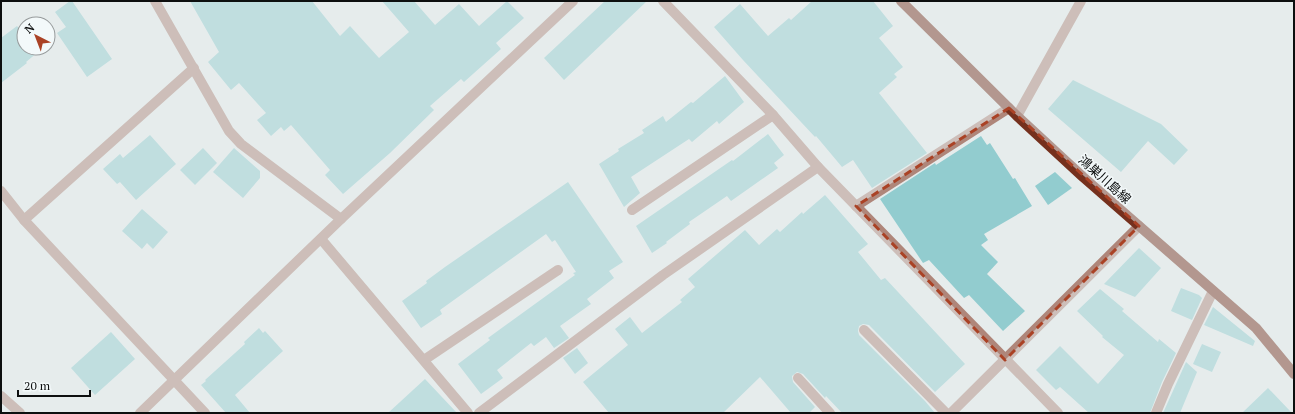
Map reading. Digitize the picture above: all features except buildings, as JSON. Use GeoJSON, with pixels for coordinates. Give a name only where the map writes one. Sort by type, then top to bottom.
{"type":"FeatureCollection","features":[{"type":"Feature","properties":{"kind":"main road","name":"鴻巣川島線"},"geometry":{"type":"LineString","coordinates":[[901,1],[1017,116],[1083,177],[1256,328],[1294,374]]}},
{"type":"Feature","properties":{"kind":"street"},"geometry":{"type":"LineString","coordinates":[[155,1],[229,131],[241,144],[341,219]]}},
{"type":"Feature","properties":{"kind":"street"},"geometry":{"type":"LineString","coordinates":[[140,413],[341,219],[573,1]]}},
{"type":"Feature","properties":{"kind":"street"},"geometry":{"type":"LineString","coordinates":[[663,1],[773,115],[818,167],[1058,413]]}},
{"type":"Feature","properties":{"kind":"street"},"geometry":{"type":"LineString","coordinates":[[1017,116],[1081,1]]}},
{"type":"Feature","properties":{"kind":"street"},"geometry":{"type":"LineString","coordinates":[[24,220],[194,68]]}},
{"type":"Feature","properties":{"kind":"street"},"geometry":{"type":"LineString","coordinates":[[856,206],[1009,108]]}},
{"type":"Feature","properties":{"kind":"street"},"geometry":{"type":"LineString","coordinates":[[632,210],[773,115]]}},
{"type":"Feature","properties":{"kind":"street"},"geometry":{"type":"LineString","coordinates":[[479,413],[663,275],[818,167]]}},
{"type":"Feature","properties":{"kind":"street"},"geometry":{"type":"LineString","coordinates":[[1,191],[24,220],[205,413]]}},
{"type":"Feature","properties":{"kind":"street"},"geometry":{"type":"LineString","coordinates":[[952,413],[1139,226]]}},
{"type":"Feature","properties":{"kind":"street"},"geometry":{"type":"LineString","coordinates":[[321,239],[468,413]]}},
{"type":"Feature","properties":{"kind":"street"},"geometry":{"type":"LineString","coordinates":[[424,360],[558,270]]}},
{"type":"Feature","properties":{"kind":"street"},"geometry":{"type":"LineString","coordinates":[[1156,413],[1168,384],[1213,291]]}},
{"type":"Feature","properties":{"kind":"street"},"geometry":{"type":"LineString","coordinates":[[864,330],[946,413]]}},
{"type":"Feature","properties":{"kind":"street"},"geometry":{"type":"LineString","coordinates":[[798,378],[830,413]]}},
{"type":"Feature","properties":{"kind":"street"},"geometry":{"type":"LineString","coordinates":[[1,396],[20,413]]}},
{"type":"Feature","properties":{"kind":"highlighted area"},"geometry":{"type":"Polygon","coordinates":[[[1009,108],[1139,226],[1005,360],[856,206],[1009,108]]]}}]}
